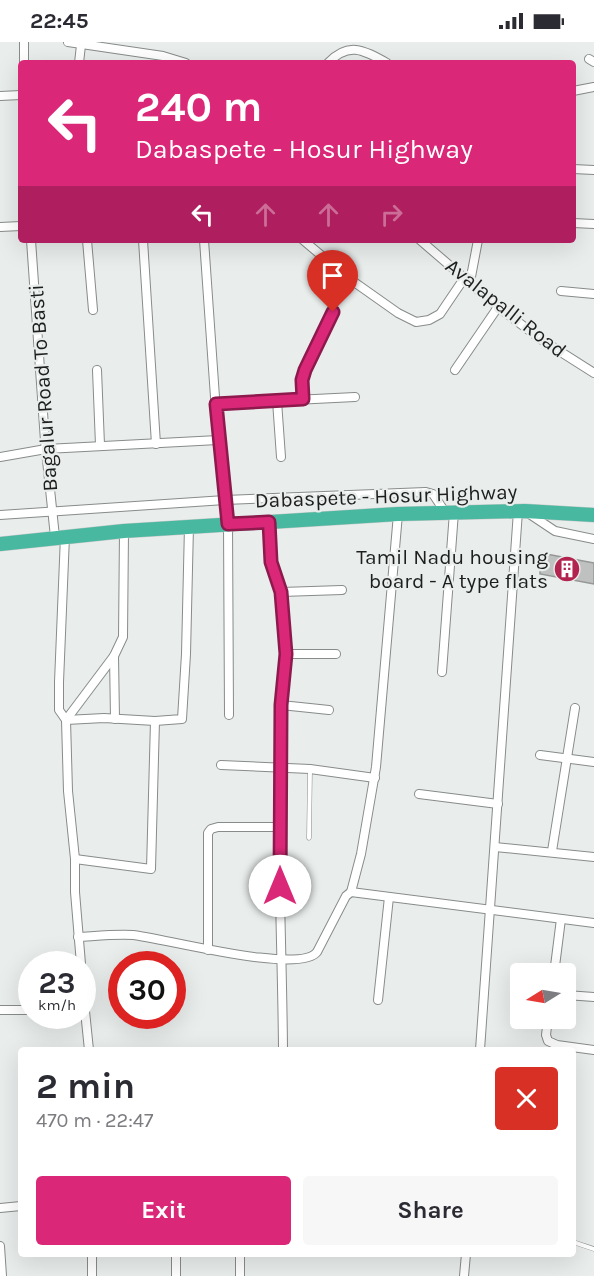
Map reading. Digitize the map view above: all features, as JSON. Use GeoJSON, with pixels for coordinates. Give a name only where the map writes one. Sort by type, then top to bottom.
{"type":"FeatureCollection","features":[{"type":"Feature","properties":{"kind":"highway","name":"Dabaspete - Hosur Highway"},"geometry":{"type":"LineString","coordinates":[[0,544],[60,536],[189,526],[398,514],[522,511],[594,515]]}},
{"type":"Feature","properties":{"kind":"street"},"geometry":{"type":"LineString","coordinates":[[24,42],[24,60]]}},
{"type":"Feature","properties":{"kind":"street"},"geometry":{"type":"LineString","coordinates":[[68,42],[81,45],[114,45],[162,60]]}},
{"type":"Feature","properties":{"kind":"street"},"geometry":{"type":"LineString","coordinates":[[330,60],[344,47],[359,44],[383,60]]}},
{"type":"Feature","properties":{"kind":"street"},"geometry":{"type":"LineString","coordinates":[[79,60],[81,45]]}},
{"type":"Feature","properties":{"kind":"street"},"geometry":{"type":"LineString","coordinates":[[576,90],[594,87]]}},
{"type":"Feature","properties":{"kind":"street"},"geometry":{"type":"LineString","coordinates":[[0,96],[18,95]]}},
{"type":"Feature","properties":{"kind":"street"},"geometry":{"type":"LineString","coordinates":[[576,170],[594,171]]}},
{"type":"Feature","properties":{"kind":"street"},"geometry":{"type":"LineString","coordinates":[[576,223],[594,224]]}},
{"type":"Feature","properties":{"kind":"street"},"geometry":{"type":"LineString","coordinates":[[0,227],[18,226]]}},
{"type":"Feature","properties":{"kind":"street","name":"Bagalur Road To Basti"},"geometry":{"type":"LineString","coordinates":[[31,243],[52,511],[60,536],[60,710],[66,720],[68,790],[75,859],[80,951]]}},
{"type":"Feature","properties":{"kind":"street"},"geometry":{"type":"LineString","coordinates":[[87,243],[93,310]]}},
{"type":"Feature","properties":{"kind":"street"},"geometry":{"type":"LineString","coordinates":[[143,243],[156,444]]}},
{"type":"Feature","properties":{"kind":"street"},"geometry":{"type":"LineString","coordinates":[[204,243],[218,440],[228,524],[229,715]]}},
{"type":"Feature","properties":{"kind":"street"},"geometry":{"type":"LineString","coordinates":[[307,243],[347,277],[398,313],[416,322],[429,320],[440,314],[467,280],[477,243]]}},
{"type":"Feature","properties":{"kind":"street","name":"Avalapalli Road"},"geometry":{"type":"LineString","coordinates":[[424,243],[498,307],[542,340],[594,373]]}},
{"type":"Feature","properties":{"kind":"street"},"geometry":{"type":"LineString","coordinates":[[561,291],[594,294]]}},
{"type":"Feature","properties":{"kind":"street"},"geometry":{"type":"LineString","coordinates":[[455,370],[498,307]]}},
{"type":"Feature","properties":{"kind":"street"},"geometry":{"type":"LineString","coordinates":[[303,399],[302,380],[305,370],[333,312]]}},
{"type":"Feature","properties":{"kind":"street"},"geometry":{"type":"LineString","coordinates":[[97,370],[100,445]]}},
{"type":"Feature","properties":{"kind":"street"},"geometry":{"type":"LineString","coordinates":[[216,404],[355,397]]}},
{"type":"Feature","properties":{"kind":"street"},"geometry":{"type":"LineString","coordinates":[[277,401],[281,457]]}},
{"type":"Feature","properties":{"kind":"street"},"geometry":{"type":"LineString","coordinates":[[0,457],[46,449],[218,440]]}},
{"type":"Feature","properties":{"kind":"street"},"geometry":{"type":"LineString","coordinates":[[0,515],[225,500],[426,492],[433,494],[449,512],[442,672]]}},
{"type":"Feature","properties":{"kind":"street"},"geometry":{"type":"LineString","coordinates":[[480,1047],[522,511],[555,531],[594,538]]}},
{"type":"Feature","properties":{"kind":"street"},"geometry":{"type":"LineString","coordinates":[[78,937],[131,935],[208,950],[282,959],[314,956],[346,896],[351,892],[361,854],[375,778],[398,514]]}},
{"type":"Feature","properties":{"kind":"street"},"geometry":{"type":"LineString","coordinates":[[269,522],[271,562],[281,592],[286,654],[281,705],[280,769],[283,1047]]}},
{"type":"Feature","properties":{"kind":"street"},"geometry":{"type":"LineString","coordinates":[[66,720],[182,719],[189,526]]}},
{"type":"Feature","properties":{"kind":"street"},"geometry":{"type":"LineString","coordinates":[[66,720],[114,657],[123,637],[124,531]]}},
{"type":"Feature","properties":{"kind":"street"},"geometry":{"type":"LineString","coordinates":[[281,592],[342,590]]}},
{"type":"Feature","properties":{"kind":"street"},"geometry":{"type":"LineString","coordinates":[[286,654],[336,654]]}},
{"type":"Feature","properties":{"kind":"street"},"geometry":{"type":"LineString","coordinates":[[114,657],[114,719]]}},
{"type":"Feature","properties":{"kind":"street"},"geometry":{"type":"LineString","coordinates":[[281,705],[329,710]]}},
{"type":"Feature","properties":{"kind":"street"},"geometry":{"type":"LineString","coordinates":[[552,851],[575,708]]}},
{"type":"Feature","properties":{"kind":"street"},"geometry":{"type":"LineString","coordinates":[[75,859],[151,869],[155,721]]}},
{"type":"Feature","properties":{"kind":"street"},"geometry":{"type":"LineString","coordinates":[[540,755],[594,762]]}},
{"type":"Feature","properties":{"kind":"street"},"geometry":{"type":"LineString","coordinates":[[221,765],[310,769],[375,778]]}},
{"type":"Feature","properties":{"kind":"street"},"geometry":{"type":"LineString","coordinates":[[419,794],[498,804]]}},
{"type":"Feature","properties":{"kind":"street"},"geometry":{"type":"LineString","coordinates":[[208,950],[208,833],[211,829],[218,827],[280,827]]}},
{"type":"Feature","properties":{"kind":"street"},"geometry":{"type":"LineString","coordinates":[[495,847],[594,856]]}},
{"type":"Feature","properties":{"kind":"street"},"geometry":{"type":"LineString","coordinates":[[351,892],[594,923]]}},
{"type":"Feature","properties":{"kind":"street"},"geometry":{"type":"LineString","coordinates":[[378,1000],[389,897]]}},
{"type":"Feature","properties":{"kind":"street"},"geometry":{"type":"LineString","coordinates":[[555,963],[561,919]]}},
{"type":"Feature","properties":{"kind":"street"},"geometry":{"type":"LineString","coordinates":[[576,996],[594,997]]}},
{"type":"Feature","properties":{"kind":"street"},"geometry":{"type":"LineString","coordinates":[[0,1011],[18,1010]]}},
{"type":"Feature","properties":{"kind":"street"},"geometry":{"type":"LineString","coordinates":[[87,1029],[89,1047]]}},
{"type":"Feature","properties":{"kind":"street"},"geometry":{"type":"LineString","coordinates":[[547,1029],[548,1041],[572,1047]]}},
{"type":"Feature","properties":{"kind":"street"},"geometry":{"type":"LineString","coordinates":[[576,1048],[594,1050]]}},
{"type":"Feature","properties":{"kind":"street"},"geometry":{"type":"LineString","coordinates":[[0,1208],[18,1206]]}},
{"type":"Feature","properties":{"kind":"street"},"geometry":{"type":"LineString","coordinates":[[0,1246],[2,1276]]}},
{"type":"Feature","properties":{"kind":"street"},"geometry":{"type":"LineString","coordinates":[[92,1257],[92,1276]]}},
{"type":"Feature","properties":{"kind":"street"},"geometry":{"type":"LineString","coordinates":[[176,1257],[176,1276]]}},
{"type":"Feature","properties":{"kind":"street"},"geometry":{"type":"LineString","coordinates":[[240,1257],[240,1276]]}},
{"type":"Feature","properties":{"kind":"street"},"geometry":{"type":"LineString","coordinates":[[464,1276],[466,1257]]}},
{"type":"Feature","properties":{"kind":"lane"},"geometry":{"type":"LineString","coordinates":[[309,838],[310,769]]}},
{"type":"Feature","properties":{"kind":"lane"},"geometry":{"type":"LineString","coordinates":[[576,1243],[594,1249]]}},
{"type":"Feature","properties":{"kind":"building","name":"Tamil Nadu housing board - A type flats"},"geometry":{"type":"Polygon","coordinates":[[[541,553],[594,563],[594,584],[540,574],[541,553]]]}},
{"type":"Feature","properties":{"kind":"place","name":"Tamil Nadu housing board - A type flats"},"geometry":{"type":"Point","coordinates":[567,569]}},
{"type":"Feature","properties":{"kind":"route"},"geometry":{"type":"LineString","coordinates":[[280,886],[281,705],[286,654],[281,592],[271,562],[269,522],[228,524],[216,404],[303,399],[302,380],[305,370],[333,312]]}}]}
